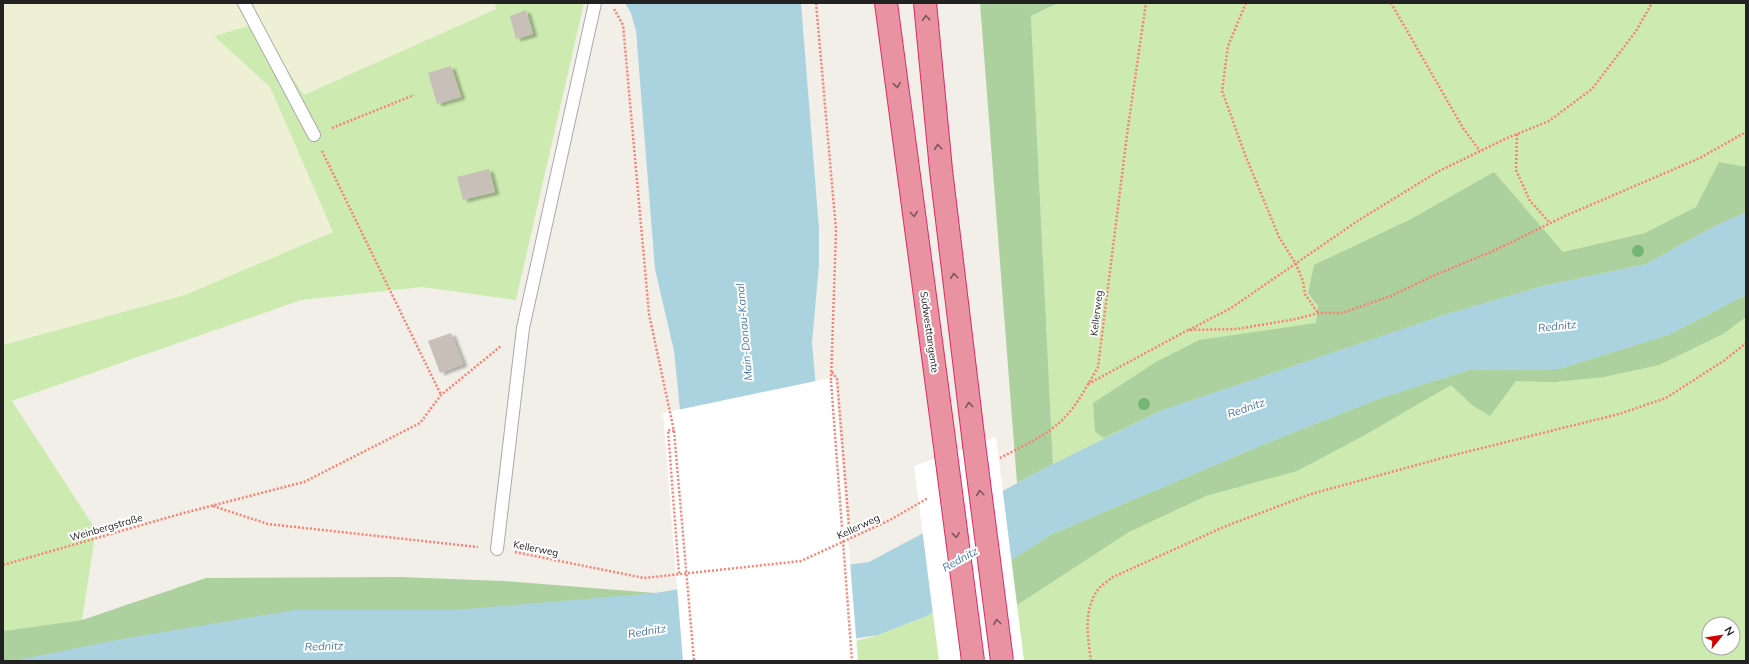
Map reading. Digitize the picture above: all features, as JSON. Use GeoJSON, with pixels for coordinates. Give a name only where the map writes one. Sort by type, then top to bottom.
{"type":"FeatureCollection","features":[{"type":"Feature","properties":{"kind":"highway"},"geometry":{"type":"LineString","coordinates":[[877,3],[891,46]]}},
{"type":"Feature","properties":{"kind":"highway","name":"Südwesttangente"},"geometry":{"type":"LineString","coordinates":[[886,3],[973,661]]}},
{"type":"Feature","properties":{"kind":"highway"},"geometry":{"type":"LineString","coordinates":[[925,3],[941,170],[1002,661]]}},
{"type":"Feature","properties":{"kind":"lane"},"geometry":{"type":"LineString","coordinates":[[244,3],[314,135]]}},
{"type":"Feature","properties":{"kind":"lane"},"geometry":{"type":"LineString","coordinates":[[496,549],[523,328],[595,3]]}},
{"type":"Feature","properties":{"kind":"path"},"geometry":{"type":"LineString","coordinates":[[611,3],[623,25],[649,314],[674,430],[694,661]]}},
{"type":"Feature","properties":{"kind":"path"},"geometry":{"type":"LineString","coordinates":[[816,3],[836,230],[831,381],[852,661]]}},
{"type":"Feature","properties":{"kind":"path","name":"Kellerweg"},"geometry":{"type":"LineString","coordinates":[[997,459],[1044,433],[1065,417],[1098,367],[1129,120],[1146,3]]}},
{"type":"Feature","properties":{"kind":"path"},"geometry":{"type":"LineString","coordinates":[[1246,3],[1228,46],[1222,91],[1246,157],[1279,237],[1296,264],[1303,281],[1305,294],[1318,313]]}},
{"type":"Feature","properties":{"kind":"path"},"geometry":{"type":"LineString","coordinates":[[1391,3],[1463,128],[1480,151]]}},
{"type":"Feature","properties":{"kind":"path"},"geometry":{"type":"LineString","coordinates":[[1088,384],[1231,308],[1358,220],[1439,170],[1549,121],[1592,89],[1636,31],[1652,3]]}},
{"type":"Feature","properties":{"kind":"path"},"geometry":{"type":"LineString","coordinates":[[414,94],[314,135],[441,395]]}},
{"type":"Feature","properties":{"kind":"path"},"geometry":{"type":"LineString","coordinates":[[1188,330],[1237,329],[1296,319],[1318,313],[1342,313],[1391,296],[1435,274],[1494,251],[1550,223],[1700,158],[1746,132]]}},
{"type":"Feature","properties":{"kind":"path"},"geometry":{"type":"LineString","coordinates":[[1517,134],[1516,170],[1530,201],[1550,223]]}},
{"type":"Feature","properties":{"kind":"path","name":"Weinbergstraße"},"geometry":{"type":"LineString","coordinates":[[3,565],[180,514],[304,482],[420,423],[441,395],[523,328]]}},
{"type":"Feature","properties":{"kind":"path"},"geometry":{"type":"LineString","coordinates":[[1091,661],[1088,608],[1097,590],[1120,574],[1226,526],[1311,494],[1446,457],[1619,414],[1666,398],[1725,360],[1746,344]]}},
{"type":"Feature","properties":{"kind":"path"},"geometry":{"type":"LineString","coordinates":[[832,372],[837,379],[850,538]]}},
{"type":"Feature","properties":{"kind":"path"},"geometry":{"type":"LineString","coordinates":[[674,430],[668,430],[679,574]]}},
{"type":"Feature","properties":{"kind":"path","name":"Kellerweg"},"geometry":{"type":"LineString","coordinates":[[213,506],[268,524],[496,549],[644,578],[801,561],[890,520],[930,497]]}},
{"type":"Feature","properties":{"kind":"green space"},"geometry":{"type":"Polygon","coordinates":[[[3,3],[495,3],[497,9],[304,95],[256,24],[214,36],[270,87],[333,232],[185,295],[3,345],[3,3]]]}},
{"type":"Feature","properties":{"kind":"green space"},"geometry":{"type":"Polygon","coordinates":[[[495,3],[584,3],[516,300],[422,287],[301,300],[12,401],[96,530],[82,620],[3,631],[3,345],[185,295],[333,232],[270,87],[214,36],[256,24],[304,95],[496,9],[495,3]]]}},
{"type":"Feature","properties":{"kind":"green space"},"geometry":{"type":"Polygon","coordinates":[[[980,3],[1058,3],[1031,16],[1053,464],[1017,483],[980,3]]]}},
{"type":"Feature","properties":{"kind":"green space"},"geometry":{"type":"Polygon","coordinates":[[[1058,3],[1746,3],[1746,661],[786,661],[878,635],[927,616],[1050,535],[1053,464],[1031,16],[1058,3]]]}},
{"type":"Feature","properties":{"kind":"green space"},"geometry":{"type":"Polygon","coordinates":[[[1719,162],[1746,167],[1746,212],[1711,228],[1646,264],[1543,286],[1447,314],[1160,411],[1104,438],[1095,432],[1093,403],[1156,362],[1199,340],[1316,323],[1318,306],[1308,293],[1314,265],[1411,219],[1494,172],[1563,252],[1645,233],[1696,207],[1719,162]]]}},
{"type":"Feature","properties":{"kind":"green space"},"geometry":{"type":"Polygon","coordinates":[[[1746,295],[1746,317],[1723,334],[1659,365],[1604,377],[1555,382],[1516,381],[1490,416],[1472,405],[1451,385],[1365,435],[1297,471],[1206,496],[1129,532],[1017,605],[1011,560],[1050,535],[1272,441],[1381,398],[1469,370],[1559,369],[1668,335],[1746,295]]]}},
{"type":"Feature","properties":{"kind":"green space"},"geometry":{"type":"Polygon","coordinates":[[[400,577],[504,581],[655,593],[665,661],[3,661],[3,631],[82,620],[206,578],[400,577]]]}},
{"type":"Feature","properties":{"kind":"water"},"geometry":{"type":"Polygon","coordinates":[[[625,3],[801,3],[819,229],[819,264],[812,343],[832,567],[869,562],[1053,464],[1160,411],[1447,314],[1543,286],[1646,264],[1711,228],[1746,212],[1746,295],[1668,335],[1559,369],[1469,370],[1381,398],[1272,441],[1050,535],[927,616],[878,635],[838,641],[839,661],[13,661],[116,640],[295,610],[454,610],[655,593],[698,586],[674,351],[655,269],[636,31],[631,13],[625,3]]]}},
{"type":"Feature","properties":{"kind":"pier"},"geometry":{"type":"Polygon","coordinates":[[[835,377],[858,661],[683,661],[663,413],[835,377]]]}},
{"type":"Feature","properties":{"kind":"pier"},"geometry":{"type":"Polygon","coordinates":[[[996,437],[1024,661],[939,661],[914,466],[996,437]]]}},
{"type":"Feature","properties":{"kind":"building"},"geometry":{"type":"Polygon","coordinates":[[[526,10],[533,34],[516,39],[510,16],[526,10]]]}},
{"type":"Feature","properties":{"kind":"building"},"geometry":{"type":"Polygon","coordinates":[[[451,66],[461,97],[437,104],[428,73],[451,66]]]}},
{"type":"Feature","properties":{"kind":"building"},"geometry":{"type":"Polygon","coordinates":[[[489,169],[495,192],[463,200],[457,177],[489,169]]]}},
{"type":"Feature","properties":{"kind":"building"},"geometry":{"type":"Polygon","coordinates":[[[451,333],[463,364],[440,373],[428,341],[451,333]]]}},
{"type":"Feature","properties":{"kind":"water label","name":"Rednitz"},"geometry":{"type":"Point","coordinates":[1557,326]}},
{"type":"Feature","properties":{"kind":"water label","name":"Main-Donau-Kanal"},"geometry":{"type":"Point","coordinates":[744,332]}},
{"type":"Feature","properties":{"kind":"water label","name":"Rednitz"},"geometry":{"type":"Point","coordinates":[1246,408]}},
{"type":"Feature","properties":{"kind":"water label","name":"Rednitz"},"geometry":{"type":"Point","coordinates":[960,559]}},
{"type":"Feature","properties":{"kind":"water label","name":"Rednitz"},"geometry":{"type":"Point","coordinates":[647,631]}},
{"type":"Feature","properties":{"kind":"water label","name":"Rednitz"},"geometry":{"type":"Point","coordinates":[324,646]}}]}
